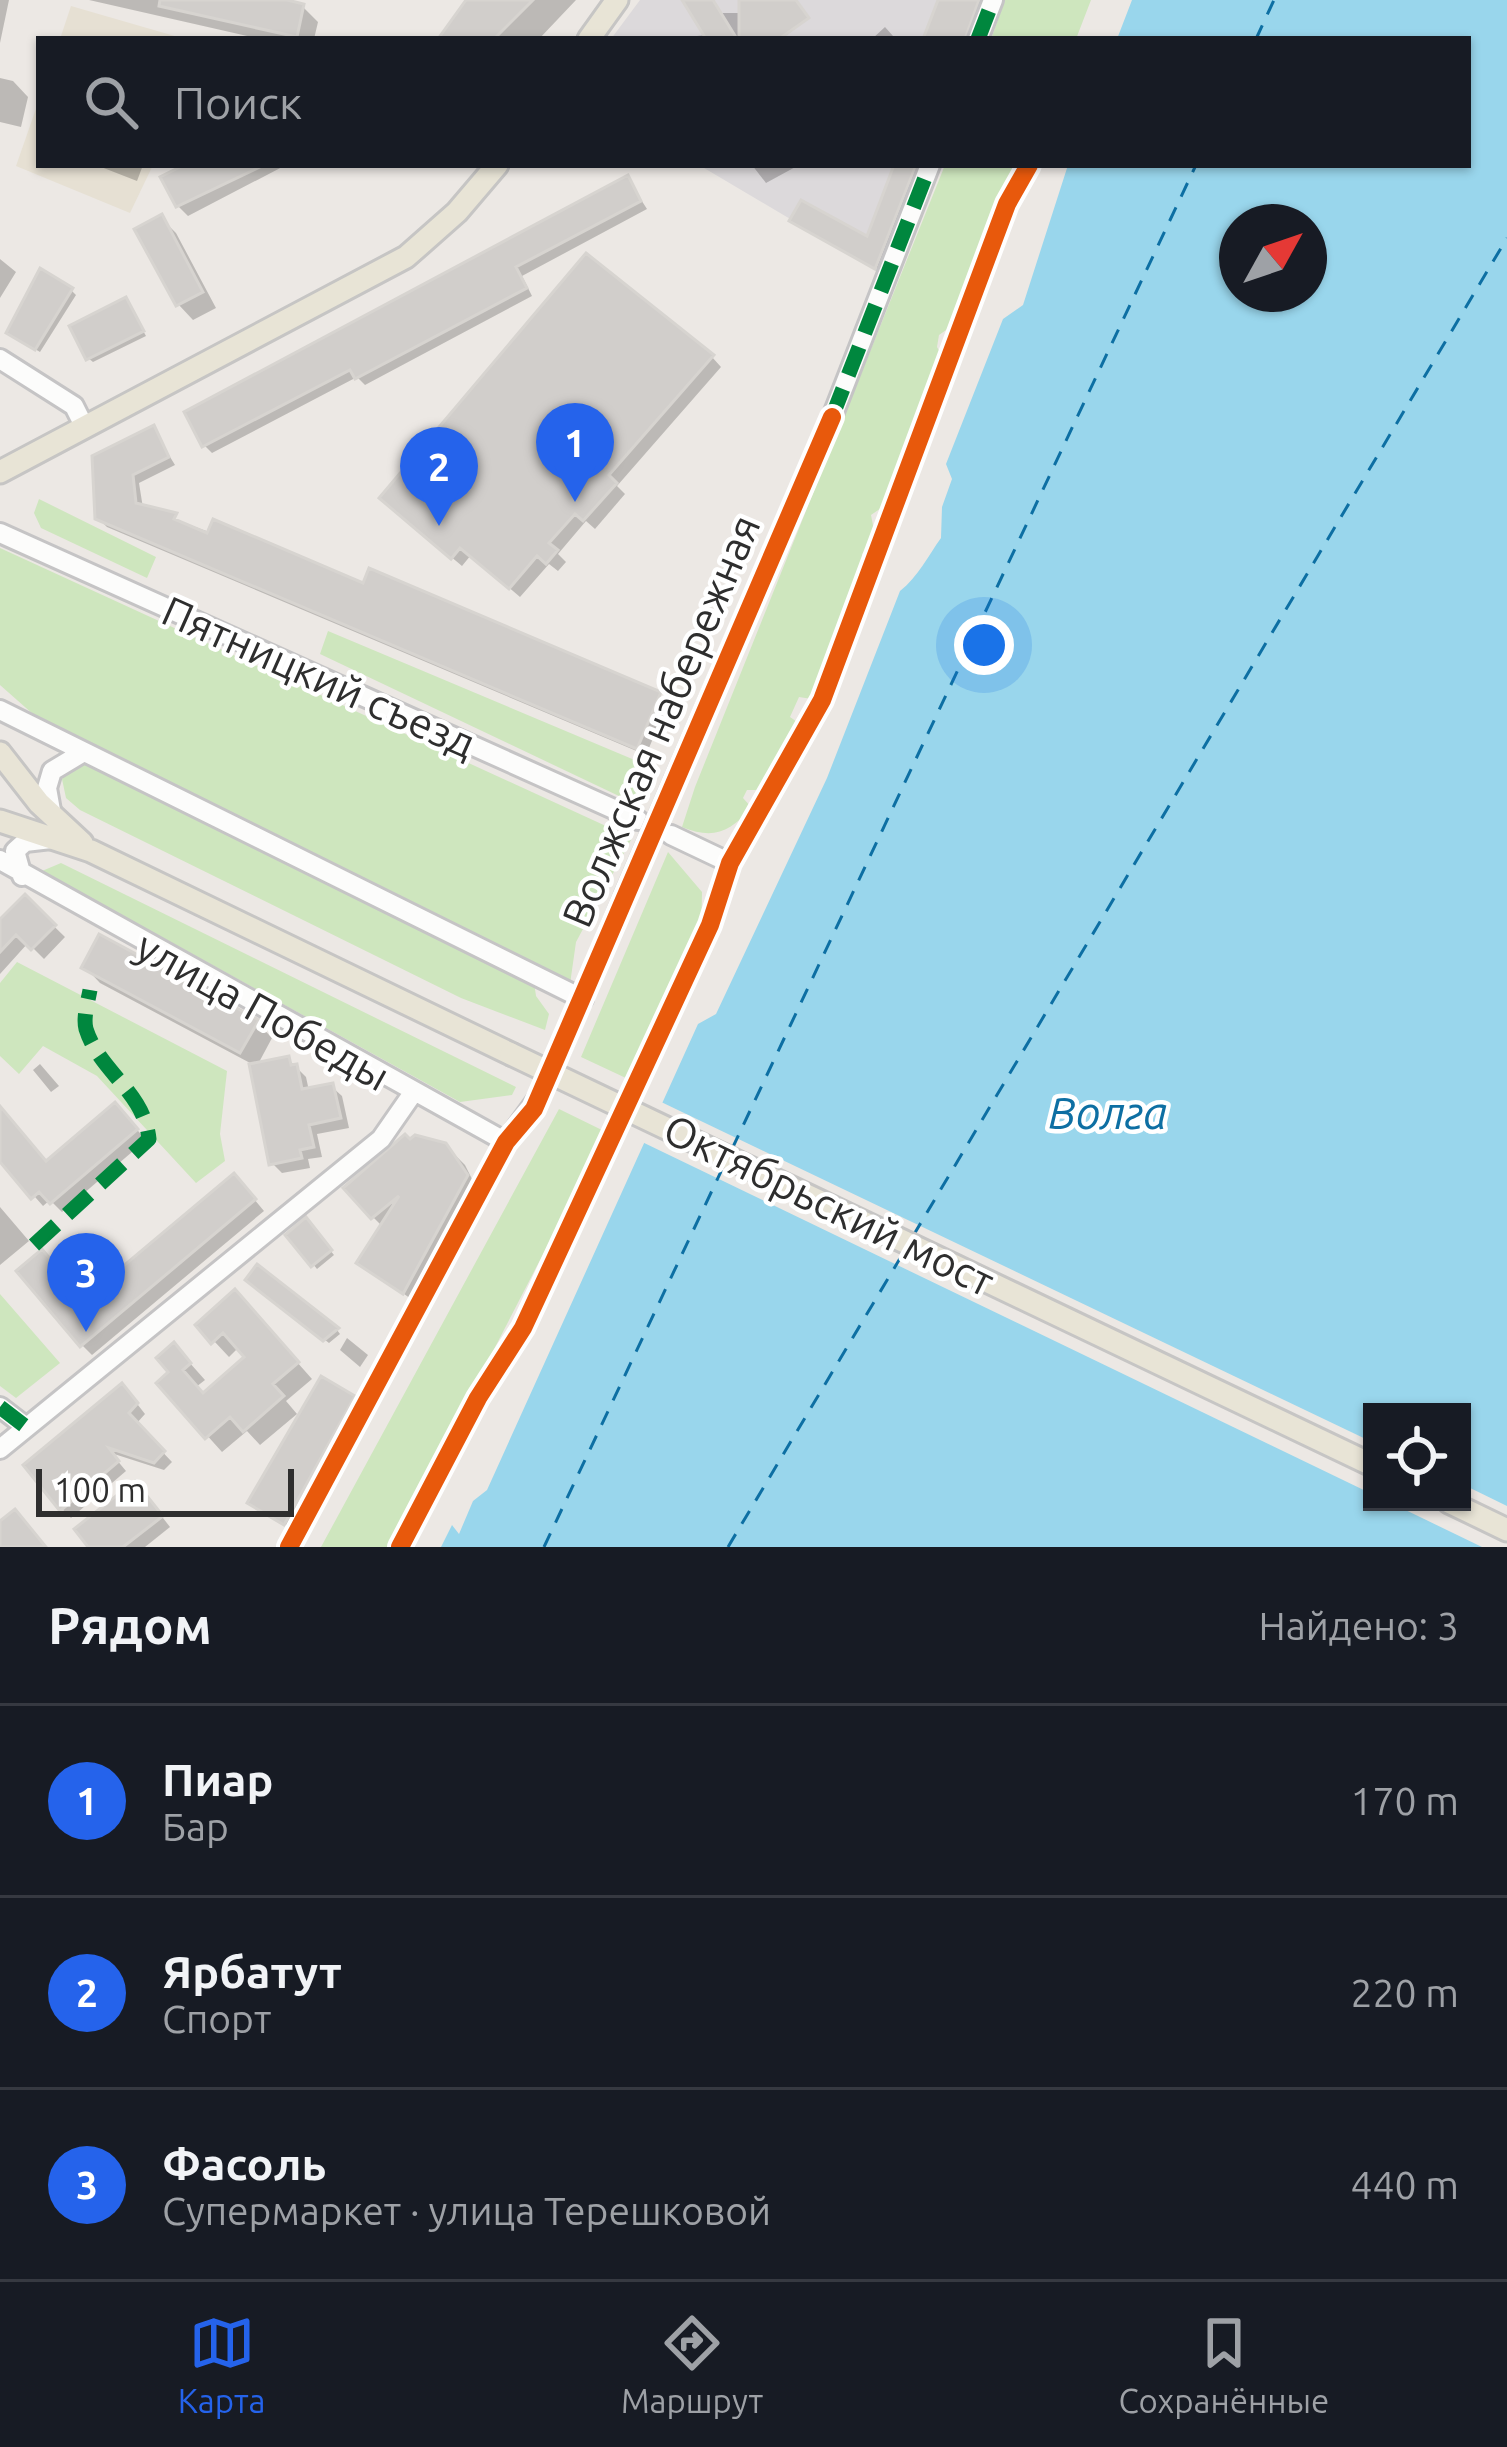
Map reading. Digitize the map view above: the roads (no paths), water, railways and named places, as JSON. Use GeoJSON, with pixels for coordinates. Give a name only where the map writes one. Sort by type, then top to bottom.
{"type":"FeatureCollection","features":[{"type":"Feature","properties":{"kind":"main road"},"geometry":{"type":"LineString","coordinates":[[591,36],[617,0]]}},
{"type":"Feature","properties":{"kind":"main road"},"geometry":{"type":"LineString","coordinates":[[0,472],[406,257],[445,225],[494,168]]}},
{"type":"Feature","properties":{"kind":"main road"},"geometry":{"type":"LineString","coordinates":[[0,484],[20,460]]}},
{"type":"Feature","properties":{"kind":"main road"},"geometry":{"type":"LineString","coordinates":[[0,753],[53,827]]}},
{"type":"Feature","properties":{"kind":"main road"},"geometry":{"type":"LineString","coordinates":[[0,820],[53,827]]}},
{"type":"Feature","properties":{"kind":"main road","name":"Октябрьский мост"},"geometry":{"type":"LineString","coordinates":[[53,827],[91,851],[1363,1461]]}},
{"type":"Feature","properties":{"kind":"main road"},"geometry":{"type":"LineString","coordinates":[[1468,1511],[1507,1530]]}},
{"type":"Feature","properties":{"kind":"street"},"geometry":{"type":"LineString","coordinates":[[979,36],[993,0]]}},
{"type":"Feature","properties":{"kind":"street","name":"Волжская набережная"},"geometry":{"type":"LineString","coordinates":[[559,1053],[832,418],[929,168]]}},
{"type":"Feature","properties":{"kind":"street"},"geometry":{"type":"LineString","coordinates":[[0,359],[74,406],[84,426]]}},
{"type":"Feature","properties":{"kind":"street","name":"Пятницкий съезд"},"geometry":{"type":"LineString","coordinates":[[0,533],[638,820]]}},
{"type":"Feature","properties":{"kind":"street"},"geometry":{"type":"LineString","coordinates":[[0,710],[583,999]]}},
{"type":"Feature","properties":{"kind":"street"},"geometry":{"type":"LineString","coordinates":[[0,876],[22,876],[15,851],[53,827],[47,788],[52,771],[82,753]]}},
{"type":"Feature","properties":{"kind":"street"},"geometry":{"type":"LineString","coordinates":[[671,835],[730,863]]}},
{"type":"Feature","properties":{"kind":"street","name":"улица Победы"},"geometry":{"type":"LineString","coordinates":[[0,860],[506,1142]]}},
{"type":"Feature","properties":{"kind":"street"},"geometry":{"type":"LineString","coordinates":[[0,1449],[381,1139],[413,1093]]}},
{"type":"Feature","properties":{"kind":"street"},"geometry":{"type":"LineString","coordinates":[[289,1547],[506,1142],[541,1094]]}},
{"type":"Feature","properties":{"kind":"street"},"geometry":{"type":"LineString","coordinates":[[0,1407],[26,1427]]}},
{"type":"Feature","properties":{"kind":"water","name":"Волга"},"geometry":{"type":"Polygon","coordinates":[[[1132,0],[1507,0],[1507,1547],[441,1547],[452,1525],[459,1534],[473,1501],[487,1490],[698,1024],[716,1014],[827,778],[900,591],[941,538],[942,507],[952,479],[946,464],[1003,319],[1023,305],[1067,168],[1471,168],[1471,36],[1118,36],[1132,0]]]}},
{"type":"Feature","properties":{"kind":"place","name":"Пиар"},"geometry":{"type":"Point","coordinates":[575,502]}},
{"type":"Feature","properties":{"kind":"place","name":"Ярбатут"},"geometry":{"type":"Point","coordinates":[439,526]}},
{"type":"Feature","properties":{"kind":"place","name":"Фасоль"},"geometry":{"type":"Point","coordinates":[86,1332]}}]}
